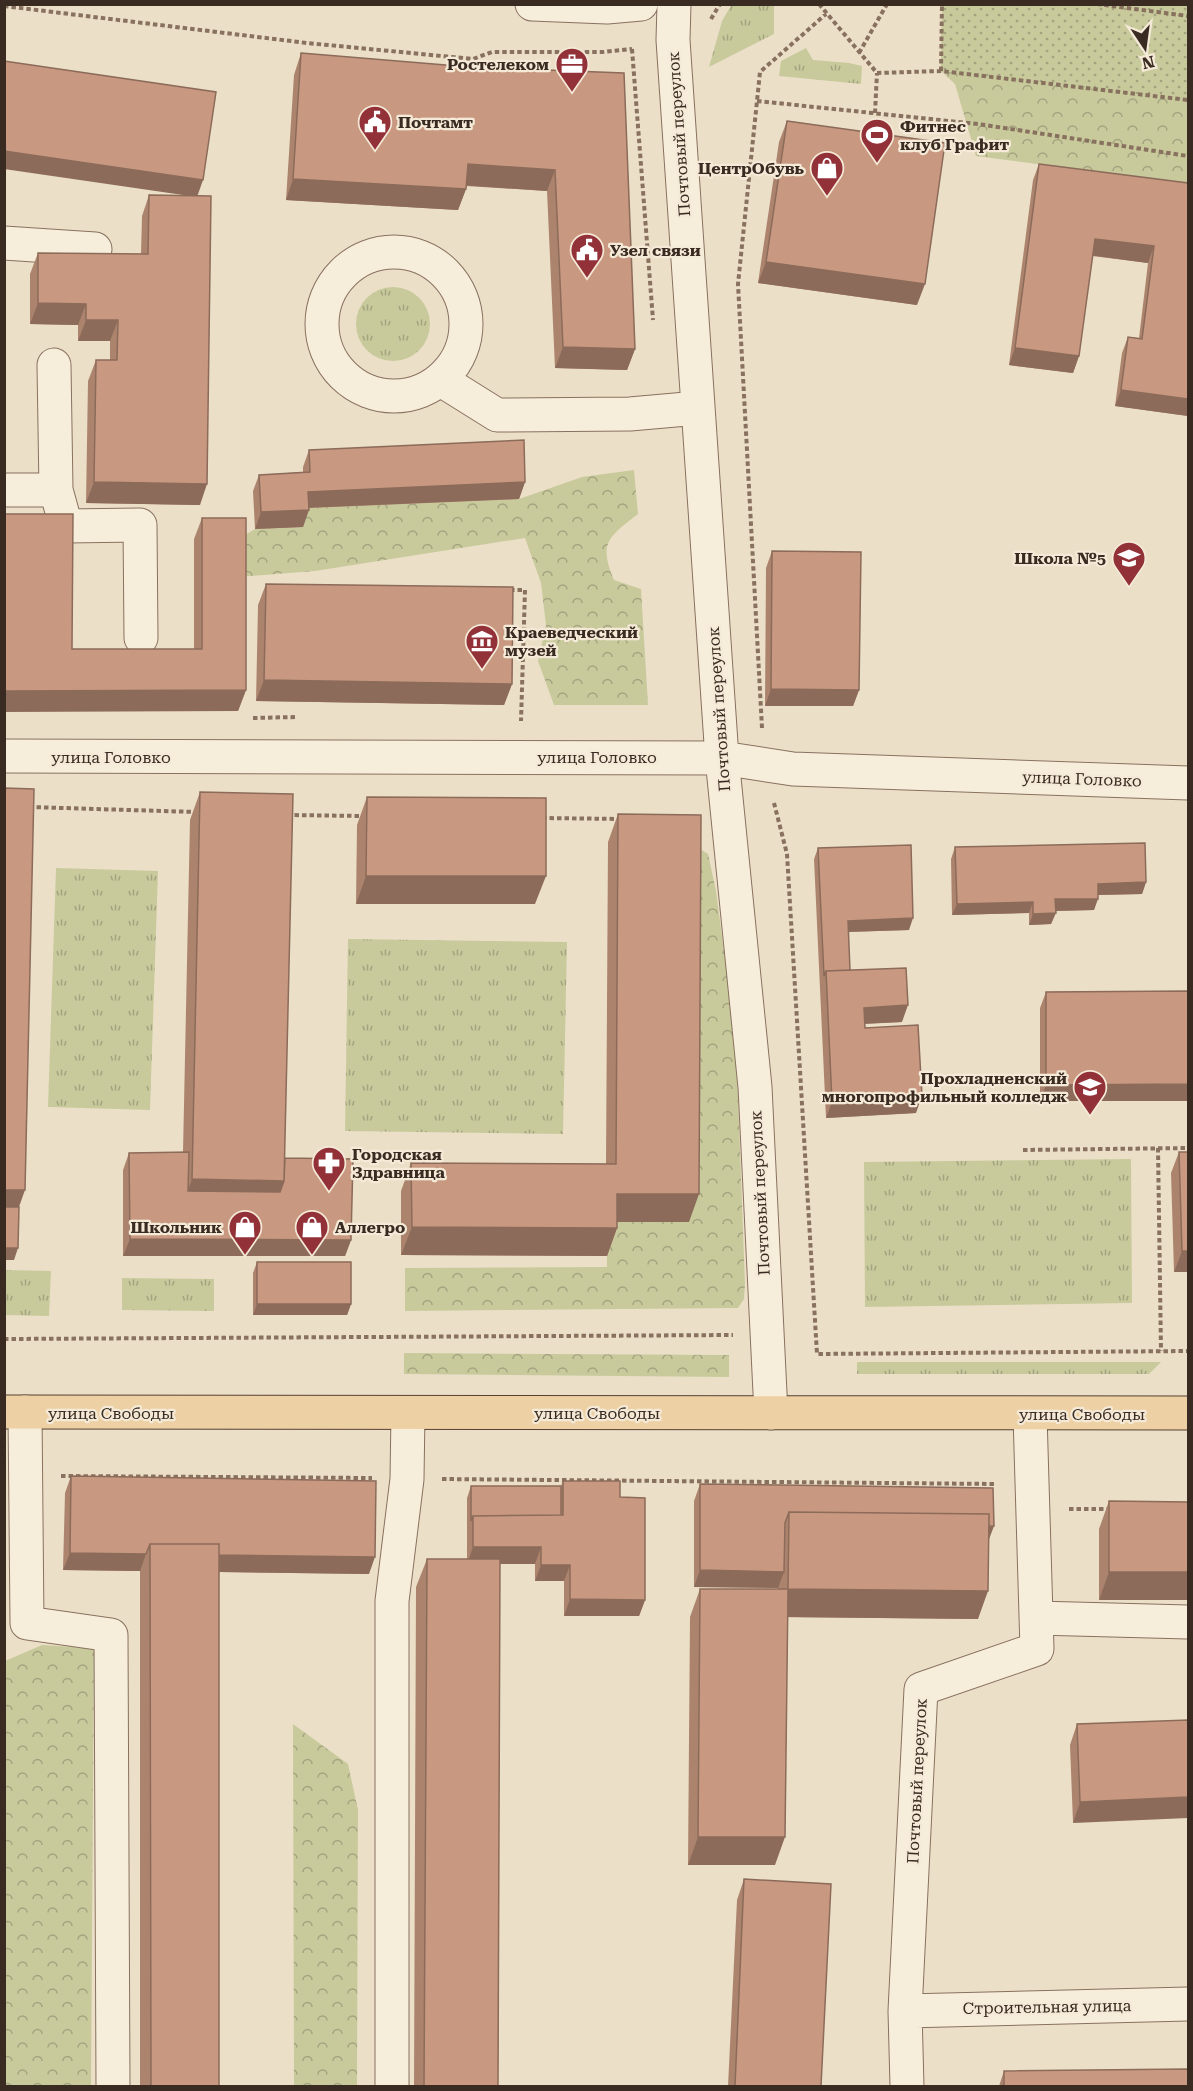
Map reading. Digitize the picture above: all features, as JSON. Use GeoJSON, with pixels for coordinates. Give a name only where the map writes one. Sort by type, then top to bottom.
{"type":"FeatureCollection","features":[{"type":"Feature","properties":{"kind":"main road","name":"улица Свободы"},"geometry":{"type":"LineString","coordinates":[[15,1412],[1030,1415],[1188,1413]]}},
{"type":"Feature","properties":{"kind":"street"},"geometry":{"type":"LineString","coordinates":[[531,4],[607,7],[641,4]]}},
{"type":"Feature","properties":{"kind":"street","name":"Почтовый переулок"},"geometry":{"type":"LineString","coordinates":[[674,4],[673,40],[722,758],[755,1087],[771,1413]]}},
{"type":"Feature","properties":{"kind":"street"},"geometry":{"type":"LineString","coordinates":[[4,243],[95,249]]}},
{"type":"Feature","properties":{"kind":"street"},"geometry":{"type":"LineString","coordinates":[[402,251],[425,257],[444,270],[460,290],[467,314],[467,330],[458,361],[441,380],[420,393],[395,397],[371,393],[349,381],[333,362],[323,341],[321,318],[327,295],[339,275],[357,261],[379,252],[402,251]]}},
{"type":"Feature","properties":{"kind":"street"},"geometry":{"type":"LineString","coordinates":[[54,365],[56,490],[66,526],[140,525],[141,638]]}},
{"type":"Feature","properties":{"kind":"street"},"geometry":{"type":"LineString","coordinates":[[441,380],[497,415],[630,414],[698,408]]}},
{"type":"Feature","properties":{"kind":"street"},"geometry":{"type":"LineString","coordinates":[[4,490],[56,490]]}},
{"type":"Feature","properties":{"kind":"street","name":"улица Головко"},"geometry":{"type":"LineString","coordinates":[[4,756],[722,758],[793,769],[1188,783]]}},
{"type":"Feature","properties":{"kind":"street"},"geometry":{"type":"LineString","coordinates":[[15,1412],[25,1475],[27,1623],[111,1635],[113,2086]]}},
{"type":"Feature","properties":{"kind":"street"},"geometry":{"type":"LineString","coordinates":[[392,2086],[392,1600],[407,1479],[408,1413]]}},
{"type":"Feature","properties":{"kind":"street","name":"Почтовый переулок"},"geometry":{"type":"LineString","coordinates":[[907,2086],[905,2011],[921,1689],[1037,1649],[1030,1415]]}},
{"type":"Feature","properties":{"kind":"street"},"geometry":{"type":"LineString","coordinates":[[1036,1618],[1188,1622]]}},
{"type":"Feature","properties":{"kind":"street","name":"Строительная улица"},"geometry":{"type":"LineString","coordinates":[[905,2011],[1188,2004]]}},
{"type":"Feature","properties":{"kind":"path"},"geometry":{"type":"LineString","coordinates":[[4,6],[307,43],[473,59],[492,52],[603,52],[632,49],[702,34],[720,4]]}},
{"type":"Feature","properties":{"kind":"path"},"geometry":{"type":"LineString","coordinates":[[819,4],[877,73],[874,113]]}},
{"type":"Feature","properties":{"kind":"path"},"geometry":{"type":"LineString","coordinates":[[859,53],[887,4]]}},
{"type":"Feature","properties":{"kind":"path"},"geometry":{"type":"LineString","coordinates":[[941,71],[942,4]]}},
{"type":"Feature","properties":{"kind":"path"},"geometry":{"type":"LineString","coordinates":[[1097,4],[1188,16]]}},
{"type":"Feature","properties":{"kind":"path"},"geometry":{"type":"LineString","coordinates":[[817,1354],[787,854],[764,764],[738,284],[760,72],[826,14]]}},
{"type":"Feature","properties":{"kind":"path"},"geometry":{"type":"LineString","coordinates":[[877,73],[941,71],[1188,100]]}},
{"type":"Feature","properties":{"kind":"path"},"geometry":{"type":"LineString","coordinates":[[757,100],[978,124],[1188,156]]}},
{"type":"Feature","properties":{"kind":"path"},"geometry":{"type":"LineString","coordinates":[[501,590],[525,590],[521,722]]}},
{"type":"Feature","properties":{"kind":"path"},"geometry":{"type":"LineString","coordinates":[[28,807],[207,812]]}},
{"type":"Feature","properties":{"kind":"path"},"geometry":{"type":"LineString","coordinates":[[278,814],[373,816]]}},
{"type":"Feature","properties":{"kind":"path"},"geometry":{"type":"LineString","coordinates":[[540,818],[633,819]]}},
{"type":"Feature","properties":{"kind":"path"},"geometry":{"type":"LineString","coordinates":[[1158,1148],[1161,1351]]}},
{"type":"Feature","properties":{"kind":"path"},"geometry":{"type":"LineString","coordinates":[[1023,1150],[1188,1148]]}},
{"type":"Feature","properties":{"kind":"path"},"geometry":{"type":"LineString","coordinates":[[4,1339],[734,1335],[817,1354],[1188,1351]]}},
{"type":"Feature","properties":{"kind":"path"},"geometry":{"type":"LineString","coordinates":[[25,1475],[1017,1484],[1067,1509],[1111,1509]]}},
{"type":"Feature","properties":{"kind":"green space"},"geometry":{"type":"Polygon","coordinates":[[[732,4],[774,5],[774,34],[709,67],[722,21],[732,4]]]}},
{"type":"Feature","properties":{"kind":"green space"},"geometry":{"type":"Polygon","coordinates":[[[942,5],[1188,5],[1188,184],[976,156],[955,84],[941,71],[942,5]]]}},
{"type":"Feature","properties":{"kind":"green space"},"geometry":{"type":"Polygon","coordinates":[[[942,5],[1188,5],[1188,100],[941,71],[942,5]]]}},
{"type":"Feature","properties":{"kind":"green space"},"geometry":{"type":"Polygon","coordinates":[[[806,48],[813,60],[862,66],[861,84],[779,76],[781,61],[806,48]]]}},
{"type":"Feature","properties":{"kind":"green space"},"geometry":{"type":"Polygon","coordinates":[[[393,287],[407,290],[419,298],[427,310],[430,324],[427,338],[419,350],[407,358],[393,361],[379,358],[367,350],[359,338],[356,324],[359,310],[367,298],[379,290],[393,287]]]}},
{"type":"Feature","properties":{"kind":"green space"},"geometry":{"type":"Polygon","coordinates":[[[634,470],[638,514],[613,535],[607,548],[607,557],[614,580],[641,589],[648,705],[554,705],[538,661],[546,625],[541,583],[525,538],[315,571],[238,577],[238,539],[255,529],[303,527],[302,508],[519,499],[582,477],[634,470]]]}},
{"type":"Feature","properties":{"kind":"green space"},"geometry":{"type":"Polygon","coordinates":[[[691,843],[708,854],[716,891],[736,1042],[744,1299],[738,1308],[405,1311],[405,1268],[607,1267],[607,1222],[691,843]]]}},
{"type":"Feature","properties":{"kind":"green space"},"geometry":{"type":"Polygon","coordinates":[[[56,868],[158,871],[150,1110],[48,1107],[56,868]]]}},
{"type":"Feature","properties":{"kind":"green space"},"geometry":{"type":"Polygon","coordinates":[[[348,939],[567,942],[563,1134],[345,1131],[348,939]]]}},
{"type":"Feature","properties":{"kind":"green space"},"geometry":{"type":"Polygon","coordinates":[[[1131,1159],[1132,1303],[865,1307],[864,1162],[1131,1159]]]}},
{"type":"Feature","properties":{"kind":"green space"},"geometry":{"type":"Polygon","coordinates":[[[5,1270],[51,1271],[49,1316],[5,1315],[5,1270]]]}},
{"type":"Feature","properties":{"kind":"green space"},"geometry":{"type":"Polygon","coordinates":[[[122,1278],[214,1279],[214,1311],[122,1310],[122,1278]]]}},
{"type":"Feature","properties":{"kind":"green space"},"geometry":{"type":"Polygon","coordinates":[[[404,1353],[729,1355],[729,1377],[404,1374],[404,1353]]]}},
{"type":"Feature","properties":{"kind":"green space"},"geometry":{"type":"Polygon","coordinates":[[[857,1362],[1161,1362],[1149,1374],[857,1374],[857,1362]]]}},
{"type":"Feature","properties":{"kind":"green space"},"geometry":{"type":"Polygon","coordinates":[[[42,1645],[94,1648],[91,2086],[5,2086],[5,1661],[42,1645]]]}},
{"type":"Feature","properties":{"kind":"green space"},"geometry":{"type":"Polygon","coordinates":[[[293,1724],[348,1764],[358,1810],[357,2086],[294,2086],[293,1724]]]}},
{"type":"Feature","properties":{"kind":"building"},"geometry":{"type":"Polygon","coordinates":[[[301,53],[470,67],[624,73],[635,349],[563,347],[555,170],[468,164],[466,189],[293,179],[301,53]]]}},
{"type":"Feature","properties":{"kind":"building"},"geometry":{"type":"Polygon","coordinates":[[[4,61],[216,92],[203,180],[4,151],[4,61]]]}},
{"type":"Feature","properties":{"kind":"building"},"geometry":{"type":"Polygon","coordinates":[[[787,121],[945,143],[925,284],[766,262],[787,121]]]}},
{"type":"Feature","properties":{"kind":"building"},"geometry":{"type":"Polygon","coordinates":[[[1039,164],[1188,183],[1188,399],[1121,390],[1128,337],[1142,339],[1154,246],[1095,239],[1079,356],[1015,348],[1039,164]]]}},
{"type":"Feature","properties":{"kind":"building"},"geometry":{"type":"Polygon","coordinates":[[[149,195],[211,196],[207,484],[94,482],[96,360],[117,360],[118,320],[86,320],[86,304],[38,303],[38,253],[148,254],[149,195]]]}},
{"type":"Feature","properties":{"kind":"building"},"geometry":{"type":"Polygon","coordinates":[[[524,440],[525,482],[308,492],[309,510],[261,512],[259,475],[310,472],[309,450],[524,440]]]}},
{"type":"Feature","properties":{"kind":"building"},"geometry":{"type":"Polygon","coordinates":[[[4,514],[73,514],[72,649],[202,649],[202,518],[246,518],[246,690],[4,691],[4,514]]]}},
{"type":"Feature","properties":{"kind":"building"},"geometry":{"type":"Polygon","coordinates":[[[772,551],[861,552],[859,690],[771,689],[772,551]]]}},
{"type":"Feature","properties":{"kind":"building"},"geometry":{"type":"Polygon","coordinates":[[[266,584],[513,587],[512,684],[264,680],[266,584]]]}},
{"type":"Feature","properties":{"kind":"building"},"geometry":{"type":"Polygon","coordinates":[[[4,788],[34,789],[25,1190],[4,1190],[4,788]]]}},
{"type":"Feature","properties":{"kind":"building"},"geometry":{"type":"Polygon","coordinates":[[[200,792],[293,794],[284,1181],[192,1179],[200,792]]]}},
{"type":"Feature","properties":{"kind":"building"},"geometry":{"type":"Polygon","coordinates":[[[367,797],[546,798],[546,876],[366,876],[367,797]]]}},
{"type":"Feature","properties":{"kind":"building"},"geometry":{"type":"Polygon","coordinates":[[[618,814],[701,815],[699,1194],[617,1194],[617,1228],[412,1227],[411,1163],[616,1164],[618,814]]]}},
{"type":"Feature","properties":{"kind":"building"},"geometry":{"type":"Polygon","coordinates":[[[1145,843],[1146,882],[1098,884],[1098,899],[1055,899],[1056,913],[1033,914],[1033,902],[957,904],[955,847],[1145,843]]]}},
{"type":"Feature","properties":{"kind":"building"},"geometry":{"type":"Polygon","coordinates":[[[911,845],[913,918],[848,921],[850,970],[826,971],[824,976],[818,848],[911,845]]]}},
{"type":"Feature","properties":{"kind":"building"},"geometry":{"type":"Polygon","coordinates":[[[906,968],[908,1005],[864,1008],[865,1028],[918,1025],[922,1096],[832,1102],[826,971],[906,968]]]}},
{"type":"Feature","properties":{"kind":"building"},"geometry":{"type":"Polygon","coordinates":[[[1188,991],[1188,1084],[1046,1085],[1046,992],[1188,991]]]}},
{"type":"Feature","properties":{"kind":"building"},"geometry":{"type":"Polygon","coordinates":[[[189,1152],[188,1191],[280,1192],[284,1181],[285,1158],[353,1159],[351,1240],[130,1239],[129,1153],[189,1152]]]}},
{"type":"Feature","properties":{"kind":"building"},"geometry":{"type":"Polygon","coordinates":[[[1179,1152],[1188,1152],[1188,1251],[1182,1251],[1179,1152]]]}},
{"type":"Feature","properties":{"kind":"building"},"geometry":{"type":"Polygon","coordinates":[[[4,1207],[19,1207],[18,1248],[4,1248],[4,1207]]]}},
{"type":"Feature","properties":{"kind":"building"},"geometry":{"type":"Polygon","coordinates":[[[257,1262],[351,1262],[351,1304],[257,1304],[257,1262]]]}},
{"type":"Feature","properties":{"kind":"building"},"geometry":{"type":"Polygon","coordinates":[[[71,1476],[376,1481],[375,1557],[219,1555],[219,1544],[150,1544],[146,1554],[70,1553],[71,1476]]]}},
{"type":"Feature","properties":{"kind":"building"},"geometry":{"type":"Polygon","coordinates":[[[563,1481],[620,1481],[620,1497],[645,1498],[645,1600],[570,1599],[570,1565],[541,1565],[541,1547],[473,1547],[473,1516],[563,1515],[563,1481]]]}},
{"type":"Feature","properties":{"kind":"building"},"geometry":{"type":"Polygon","coordinates":[[[700,1484],[993,1488],[994,1526],[989,1526],[989,1514],[789,1512],[785,1523],[784,1572],[700,1570],[700,1484]]]}},
{"type":"Feature","properties":{"kind":"building"},"geometry":{"type":"Polygon","coordinates":[[[471,1486],[561,1486],[561,1515],[473,1516],[471,1521],[471,1486]]]}},
{"type":"Feature","properties":{"kind":"building"},"geometry":{"type":"Polygon","coordinates":[[[1109,1501],[1188,1502],[1188,1572],[1109,1572],[1109,1501]]]}},
{"type":"Feature","properties":{"kind":"building"},"geometry":{"type":"Polygon","coordinates":[[[789,1512],[989,1514],[988,1591],[788,1589],[789,1512]]]}},
{"type":"Feature","properties":{"kind":"building"},"geometry":{"type":"Polygon","coordinates":[[[150,1544],[219,1544],[219,2086],[151,2086],[150,1544]]]}},
{"type":"Feature","properties":{"kind":"building"},"geometry":{"type":"Polygon","coordinates":[[[427,1559],[500,1559],[498,2086],[424,2086],[427,1559]]]}},
{"type":"Feature","properties":{"kind":"building"},"geometry":{"type":"Polygon","coordinates":[[[700,1589],[788,1589],[785,1837],[698,1837],[700,1589]]]}},
{"type":"Feature","properties":{"kind":"building"},"geometry":{"type":"Polygon","coordinates":[[[1188,1720],[1188,1797],[1080,1802],[1077,1724],[1188,1720]]]}},
{"type":"Feature","properties":{"kind":"building"},"geometry":{"type":"Polygon","coordinates":[[[744,1879],[831,1884],[821,2086],[735,2086],[744,1879]]]}},
{"type":"Feature","properties":{"kind":"building"},"geometry":{"type":"Polygon","coordinates":[[[1188,2069],[1188,2086],[1004,2086],[1004,2071],[1188,2069]]]}},
{"type":"Feature","properties":{"kind":"place","name":"Ростелеком"},"geometry":{"type":"Point","coordinates":[572,93]}},
{"type":"Feature","properties":{"kind":"place","name":"Почтамт"},"geometry":{"type":"Point","coordinates":[375,151]}},
{"type":"Feature","properties":{"kind":"place","name":"Фитнес клуб Графит"},"geometry":{"type":"Point","coordinates":[877,164]}},
{"type":"Feature","properties":{"kind":"place","name":"ЦентрОбувь"},"geometry":{"type":"Point","coordinates":[827,197]}},
{"type":"Feature","properties":{"kind":"place","name":"Узел связи"},"geometry":{"type":"Point","coordinates":[587,279]}},
{"type":"Feature","properties":{"kind":"place","name":"Школа №5"},"geometry":{"type":"Point","coordinates":[1129,587]}},
{"type":"Feature","properties":{"kind":"place","name":"Краеведческий музей"},"geometry":{"type":"Point","coordinates":[482,670]}},
{"type":"Feature","properties":{"kind":"place","name":"Прохладненский многопрофильный колледж"},"geometry":{"type":"Point","coordinates":[1090,1116]}},
{"type":"Feature","properties":{"kind":"place","name":"Городская Здравница"},"geometry":{"type":"Point","coordinates":[329,1192]}},
{"type":"Feature","properties":{"kind":"place","name":"Школьник"},"geometry":{"type":"Point","coordinates":[245,1256]}},
{"type":"Feature","properties":{"kind":"place","name":"Аллегро"},"geometry":{"type":"Point","coordinates":[312,1256]}}]}
